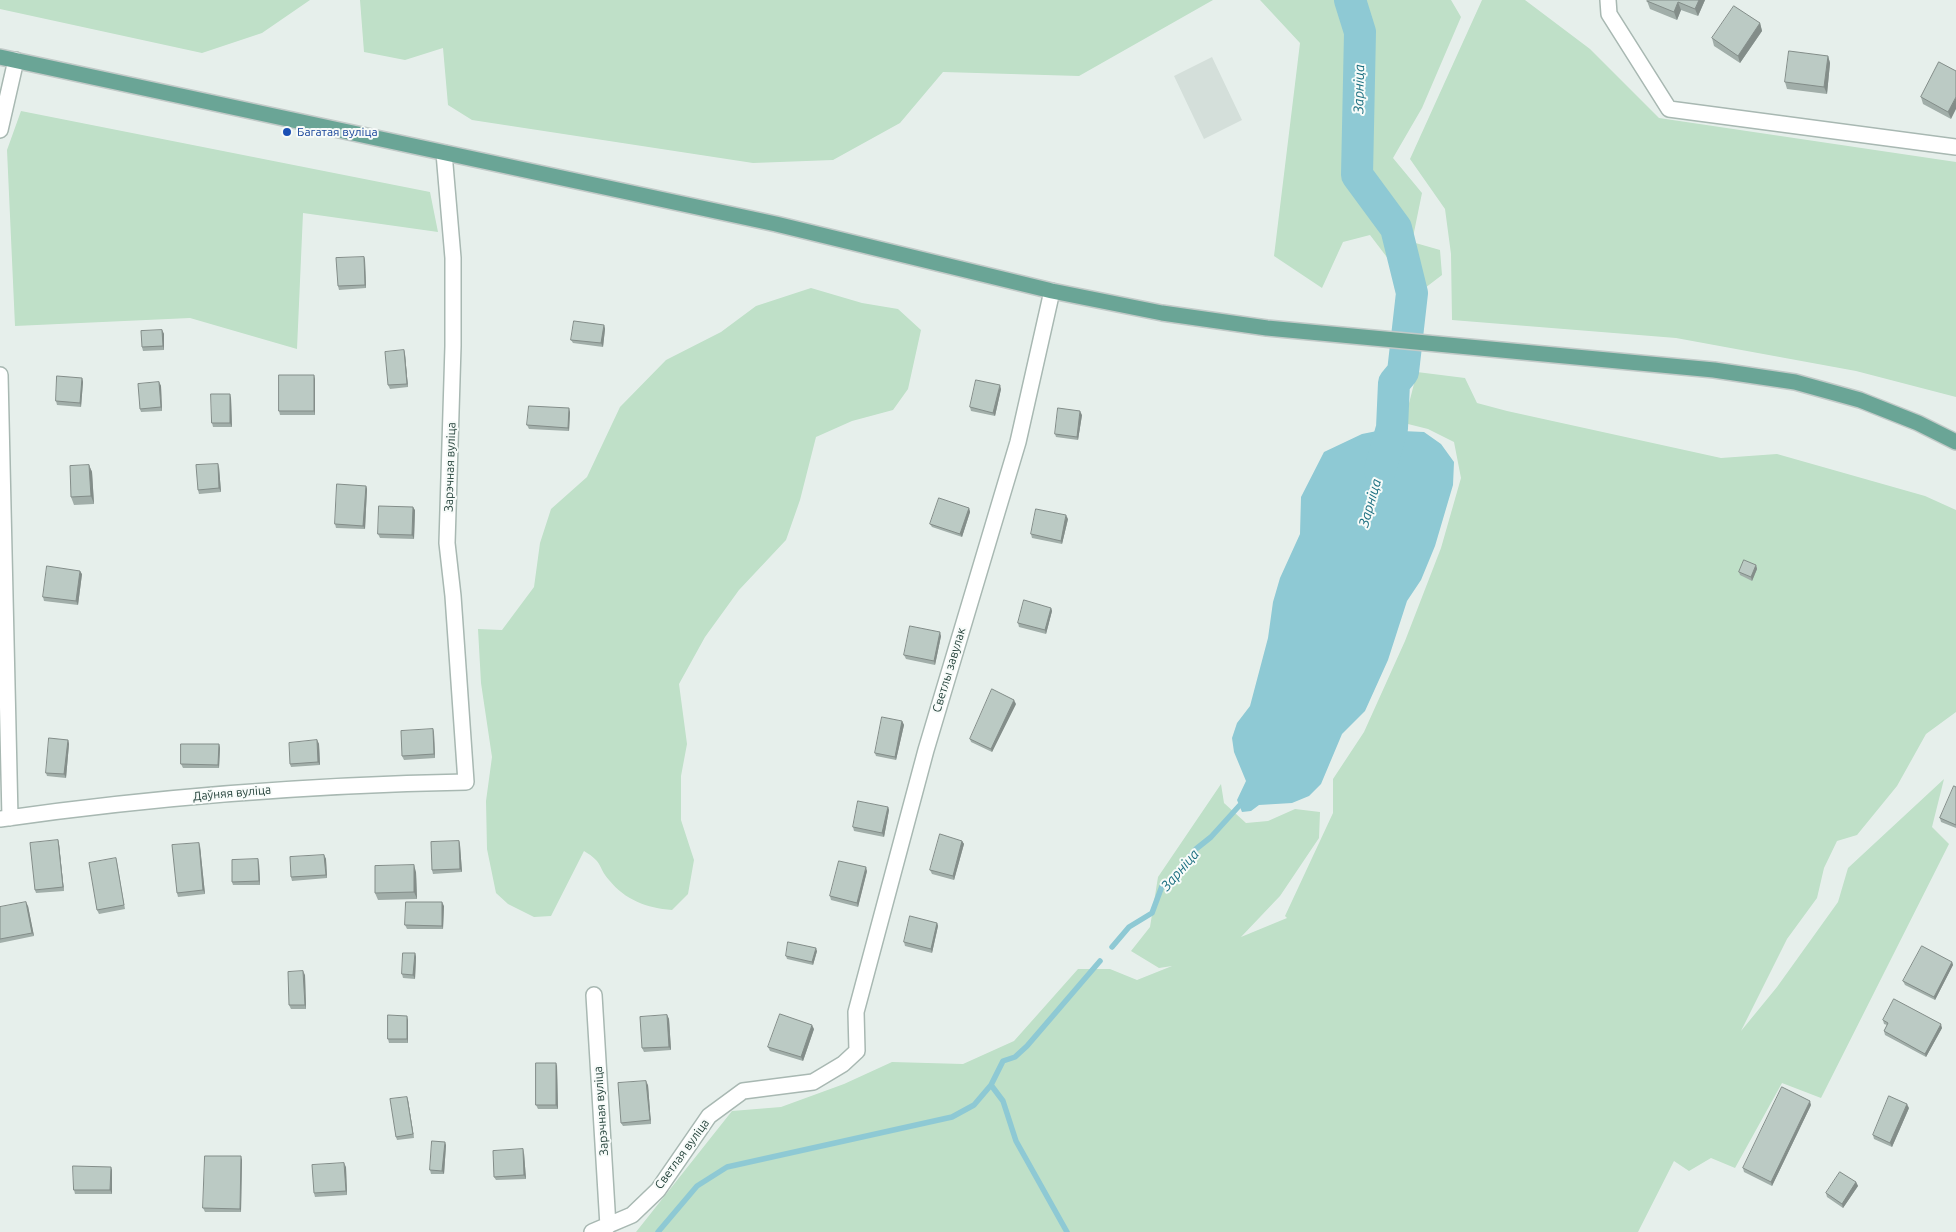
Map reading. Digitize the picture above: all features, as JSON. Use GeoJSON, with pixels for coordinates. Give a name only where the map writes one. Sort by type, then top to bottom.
{"type":"FeatureCollection","features":[{"type":"Feature","properties":{"kind":"main road"},"geometry":{"type":"LineString","coordinates":[[0,57],[776,224],[1052,291],[1162,313],[1267,328],[1714,370],[1795,382],[1860,400],[1918,423],[1956,442]]}},
{"type":"Feature","properties":{"kind":"street"},"geometry":{"type":"LineString","coordinates":[[1608,0],[1609,14],[1669,109],[1956,147]]}},
{"type":"Feature","properties":{"kind":"street"},"geometry":{"type":"LineString","coordinates":[[0,130],[16,60]]}},
{"type":"Feature","properties":{"kind":"street","name":"Зарэчная вуліца"},"geometry":{"type":"LineString","coordinates":[[444,153],[453,268],[452,391],[447,543],[453,596],[466,782]]}},
{"type":"Feature","properties":{"kind":"street","name":"Светлы завулак"},"geometry":{"type":"LineString","coordinates":[[857,1051],[856,1012],[926,750],[1018,442],[1044,334],[1052,291]]}},
{"type":"Feature","properties":{"kind":"street"},"geometry":{"type":"LineString","coordinates":[[0,375],[5,818]]}},
{"type":"Feature","properties":{"kind":"street","name":"Даўняя вуліца"},"geometry":{"type":"LineString","coordinates":[[5,818],[143,800],[304,787],[466,782]]}},
{"type":"Feature","properties":{"kind":"street","name":"Зарэчная вуліца"},"geometry":{"type":"LineString","coordinates":[[594,995],[608,1226]]}},
{"type":"Feature","properties":{"kind":"street","name":"Светлая вуліца"},"geometry":{"type":"LineString","coordinates":[[592,1232],[632,1215],[658,1190],[709,1116],[743,1092],[813,1082],[844,1064],[857,1051]]}},
{"type":"Feature","properties":{"kind":"shaded area"},"geometry":{"type":"Polygon","coordinates":[[[1212,57],[1242,120],[1204,139],[1174,76],[1212,57]]]}},
{"type":"Feature","properties":{"kind":"green space"},"geometry":{"type":"Polygon","coordinates":[[[0,0],[310,0],[262,33],[202,53],[0,9],[0,0]]]}},
{"type":"Feature","properties":{"kind":"green space"},"geometry":{"type":"Polygon","coordinates":[[[360,0],[1213,0],[1079,76],[943,72],[900,123],[833,160],[753,163],[472,120],[448,105],[443,48],[405,60],[364,52],[360,0]]]}},
{"type":"Feature","properties":{"kind":"green space"},"geometry":{"type":"Polygon","coordinates":[[[1260,0],[1451,0],[1461,17],[1422,108],[1393,158],[1422,193],[1412,242],[1440,250],[1442,275],[1425,288],[1402,277],[1370,235],[1343,242],[1322,288],[1274,256],[1300,43],[1260,0]]]}},
{"type":"Feature","properties":{"kind":"green space"},"geometry":{"type":"Polygon","coordinates":[[[1482,0],[1525,0],[1590,49],[1659,118],[1956,162],[1956,397],[1856,371],[1676,338],[1452,320],[1451,254],[1445,209],[1410,159],[1482,0]]]}},
{"type":"Feature","properties":{"kind":"green space"},"geometry":{"type":"Polygon","coordinates":[[[21,111],[430,192],[438,232],[303,213],[297,349],[190,318],[15,326],[7,150],[21,111]]]}},
{"type":"Feature","properties":{"kind":"green space"},"geometry":{"type":"Polygon","coordinates":[[[811,288],[862,303],[898,309],[921,330],[908,389],[893,410],[852,421],[816,437],[800,500],[786,540],[739,590],[705,637],[679,684],[687,744],[681,776],[681,820],[694,860],[688,894],[672,910],[637,902],[615,887],[605,875],[598,862],[584,851],[551,916],[534,917],[508,904],[496,893],[487,849],[486,801],[492,757],[481,683],[478,629],[502,630],[534,587],[540,543],[551,509],[587,477],[620,407],[666,360],[721,332],[756,306],[811,288]]]}},
{"type":"Feature","properties":{"kind":"green space"},"geometry":{"type":"Polygon","coordinates":[[[1417,372],[1465,378],[1477,403],[1507,411],[1721,458],[1777,454],[1925,496],[1956,510],[1956,712],[1926,734],[1897,786],[1857,835],[1837,841],[1824,868],[1817,898],[1787,939],[1741,1031],[1777,987],[1838,902],[1848,868],[1944,779],[1932,827],[1949,844],[1821,1098],[1782,1083],[1735,1168],[1711,1158],[1689,1171],[1674,1161],[1638,1232],[636,1232],[732,1111],[781,1107],[844,1084],[892,1062],[963,1064],[1014,1041],[1078,969],[1110,969],[1137,980],[1172,966],[1159,968],[1131,951],[1150,927],[1158,877],[1221,784],[1224,803],[1246,823],[1268,821],[1295,809],[1320,812],[1319,838],[1280,896],[1241,937],[1287,918],[1285,916],[1333,813],[1333,779],[1364,732],[1405,641],[1441,548],[1461,478],[1454,442],[1428,429],[1404,423],[1417,372]]]}},
{"type":"Feature","properties":{"kind":"water"},"geometry":{"type":"Polygon","coordinates":[[[1392,428],[1402,431],[1424,432],[1441,444],[1454,462],[1453,485],[1435,546],[1421,580],[1407,601],[1388,660],[1365,711],[1342,734],[1321,784],[1309,796],[1292,803],[1259,805],[1251,811],[1242,812],[1237,800],[1246,781],[1234,752],[1232,738],[1237,723],[1250,706],[1268,638],[1273,602],[1280,578],[1300,534],[1301,497],[1324,452],[1362,434],[1392,428]]]}},
{"type":"Feature","properties":{"kind":"building"},"geometry":{"type":"Polygon","coordinates":[[[1648,0],[1699,0],[1695,9],[1678,2],[1674,12],[1648,0]]]}},
{"type":"Feature","properties":{"kind":"building"},"geometry":{"type":"Polygon","coordinates":[[[1734,6],[1760,23],[1738,56],[1712,38],[1734,6]]]}},
{"type":"Feature","properties":{"kind":"building"},"geometry":{"type":"Polygon","coordinates":[[[1789,51],[1828,56],[1824,87],[1785,82],[1789,51]]]}},
{"type":"Feature","properties":{"kind":"building"},"geometry":{"type":"Polygon","coordinates":[[[1939,62],[1956,71],[1956,97],[1948,112],[1921,97],[1939,62]]]}},
{"type":"Feature","properties":{"kind":"building"},"geometry":{"type":"Polygon","coordinates":[[[364,257],[365,285],[338,286],[336,258],[364,257]]]}},
{"type":"Feature","properties":{"kind":"building"},"geometry":{"type":"Polygon","coordinates":[[[574,321],[604,325],[601,343],[571,340],[574,321]]]}},
{"type":"Feature","properties":{"kind":"building"},"geometry":{"type":"Polygon","coordinates":[[[162,330],[163,346],[142,347],[141,331],[162,330]]]}},
{"type":"Feature","properties":{"kind":"building"},"geometry":{"type":"Polygon","coordinates":[[[404,350],[407,384],[388,385],[385,352],[404,350]]]}},
{"type":"Feature","properties":{"kind":"building"},"geometry":{"type":"Polygon","coordinates":[[[279,375],[314,375],[314,411],[279,411],[279,375]]]}},
{"type":"Feature","properties":{"kind":"building"},"geometry":{"type":"Polygon","coordinates":[[[57,376],[82,378],[80,403],[56,401],[57,376]]]}},
{"type":"Feature","properties":{"kind":"building"},"geometry":{"type":"Polygon","coordinates":[[[976,380],[1000,385],[993,413],[970,407],[976,380]]]}},
{"type":"Feature","properties":{"kind":"building"},"geometry":{"type":"Polygon","coordinates":[[[159,382],[161,407],[140,409],[138,384],[159,382]]]}},
{"type":"Feature","properties":{"kind":"building"},"geometry":{"type":"Polygon","coordinates":[[[211,394],[230,394],[230,423],[212,423],[211,394]]]}},
{"type":"Feature","properties":{"kind":"building"},"geometry":{"type":"Polygon","coordinates":[[[529,406],[569,408],[568,428],[527,425],[529,406]]]}},
{"type":"Feature","properties":{"kind":"building"},"geometry":{"type":"Polygon","coordinates":[[[1058,408],[1080,411],[1077,437],[1055,434],[1058,408]]]}},
{"type":"Feature","properties":{"kind":"building"},"geometry":{"type":"Polygon","coordinates":[[[218,464],[219,488],[198,490],[196,465],[218,464]]]}},
{"type":"Feature","properties":{"kind":"building"},"geometry":{"type":"Polygon","coordinates":[[[89,465],[91,496],[71,497],[70,466],[89,465]]]}},
{"type":"Feature","properties":{"kind":"building"},"geometry":{"type":"Polygon","coordinates":[[[337,484],[366,486],[363,526],[335,524],[337,484]]]}},
{"type":"Feature","properties":{"kind":"building"},"geometry":{"type":"Polygon","coordinates":[[[939,498],[969,508],[960,534],[930,524],[939,498]]]}},
{"type":"Feature","properties":{"kind":"building"},"geometry":{"type":"Polygon","coordinates":[[[379,506],[413,507],[412,535],[378,534],[379,506]]]}},
{"type":"Feature","properties":{"kind":"building"},"geometry":{"type":"Polygon","coordinates":[[[1036,509],[1066,515],[1061,541],[1031,534],[1036,509]]]}},
{"type":"Feature","properties":{"kind":"building"},"geometry":{"type":"Polygon","coordinates":[[[1744,560],[1756,565],[1751,577],[1739,572],[1744,560]]]}},
{"type":"Feature","properties":{"kind":"building"},"geometry":{"type":"Polygon","coordinates":[[[47,566],[80,571],[76,601],[43,597],[47,566]]]}},
{"type":"Feature","properties":{"kind":"building"},"geometry":{"type":"Polygon","coordinates":[[[1024,600],[1051,608],[1045,630],[1018,623],[1024,600]]]}},
{"type":"Feature","properties":{"kind":"building"},"geometry":{"type":"Polygon","coordinates":[[[910,626],[940,632],[934,661],[904,655],[910,626]]]}},
{"type":"Feature","properties":{"kind":"building"},"geometry":{"type":"Polygon","coordinates":[[[992,689],[1014,700],[991,749],[970,739],[992,689]]]}},
{"type":"Feature","properties":{"kind":"building"},"geometry":{"type":"Polygon","coordinates":[[[882,717],[902,721],[895,757],[875,753],[882,717]]]}},
{"type":"Feature","properties":{"kind":"building"},"geometry":{"type":"Polygon","coordinates":[[[433,729],[434,754],[402,756],[401,731],[433,729]]]}},
{"type":"Feature","properties":{"kind":"building"},"geometry":{"type":"Polygon","coordinates":[[[49,738],[68,740],[64,774],[46,773],[49,738]]]}},
{"type":"Feature","properties":{"kind":"building"},"geometry":{"type":"Polygon","coordinates":[[[317,740],[318,762],[290,764],[289,743],[317,740]]]}},
{"type":"Feature","properties":{"kind":"building"},"geometry":{"type":"Polygon","coordinates":[[[181,744],[219,744],[218,765],[181,764],[181,744]]]}},
{"type":"Feature","properties":{"kind":"building"},"geometry":{"type":"Polygon","coordinates":[[[1954,786],[1956,787],[1956,825],[1940,818],[1954,786]]]}},
{"type":"Feature","properties":{"kind":"building"},"geometry":{"type":"Polygon","coordinates":[[[858,801],[888,807],[882,833],[853,827],[858,801]]]}},
{"type":"Feature","properties":{"kind":"building"},"geometry":{"type":"Polygon","coordinates":[[[940,834],[962,841],[953,876],[930,870],[940,834]]]}},
{"type":"Feature","properties":{"kind":"building"},"geometry":{"type":"Polygon","coordinates":[[[58,840],[63,887],[35,890],[30,843],[58,840]]]}},
{"type":"Feature","properties":{"kind":"building"},"geometry":{"type":"Polygon","coordinates":[[[459,841],[460,869],[432,870],[431,842],[459,841]]]}},
{"type":"Feature","properties":{"kind":"building"},"geometry":{"type":"Polygon","coordinates":[[[199,843],[203,890],[177,893],[172,845],[199,843]]]}},
{"type":"Feature","properties":{"kind":"building"},"geometry":{"type":"Polygon","coordinates":[[[324,855],[326,875],[291,877],[290,857],[324,855]]]}},
{"type":"Feature","properties":{"kind":"building"},"geometry":{"type":"Polygon","coordinates":[[[116,858],[124,905],[97,910],[89,863],[116,858]]]}},
{"type":"Feature","properties":{"kind":"building"},"geometry":{"type":"Polygon","coordinates":[[[258,859],[259,881],[232,882],[232,860],[258,859]]]}},
{"type":"Feature","properties":{"kind":"building"},"geometry":{"type":"Polygon","coordinates":[[[839,861],[866,867],[857,903],[830,896],[839,861]]]}},
{"type":"Feature","properties":{"kind":"building"},"geometry":{"type":"Polygon","coordinates":[[[414,865],[414,892],[375,893],[375,866],[414,865]]]}},
{"type":"Feature","properties":{"kind":"building"},"geometry":{"type":"Polygon","coordinates":[[[26,902],[32,933],[0,939],[0,907],[26,902]]]}},
{"type":"Feature","properties":{"kind":"building"},"geometry":{"type":"Polygon","coordinates":[[[406,902],[442,902],[442,926],[405,925],[406,902]]]}},
{"type":"Feature","properties":{"kind":"building"},"geometry":{"type":"Polygon","coordinates":[[[910,916],[937,923],[931,949],[904,942],[910,916]]]}},
{"type":"Feature","properties":{"kind":"building"},"geometry":{"type":"Polygon","coordinates":[[[788,942],[816,948],[812,962],[786,956],[788,942]]]}},
{"type":"Feature","properties":{"kind":"building"},"geometry":{"type":"Polygon","coordinates":[[[1922,946],[1952,962],[1934,997],[1903,981],[1922,946]]]}},
{"type":"Feature","properties":{"kind":"building"},"geometry":{"type":"Polygon","coordinates":[[[403,953],[415,953],[413,975],[402,974],[403,953]]]}},
{"type":"Feature","properties":{"kind":"building"},"geometry":{"type":"Polygon","coordinates":[[[303,971],[305,1005],[289,1005],[288,972],[303,971]]]}},
{"type":"Feature","properties":{"kind":"building"},"geometry":{"type":"Polygon","coordinates":[[[1894,999],[1941,1024],[1925,1054],[1884,1031],[1888,1023],[1883,1020],[1894,999]]]}},
{"type":"Feature","properties":{"kind":"building"},"geometry":{"type":"Polygon","coordinates":[[[780,1014],[812,1025],[801,1057],[768,1047],[780,1014]]]}},
{"type":"Feature","properties":{"kind":"building"},"geometry":{"type":"Polygon","coordinates":[[[388,1015],[407,1016],[407,1039],[388,1039],[388,1015]]]}},
{"type":"Feature","properties":{"kind":"building"},"geometry":{"type":"Polygon","coordinates":[[[667,1015],[669,1047],[642,1048],[640,1017],[667,1015]]]}},
{"type":"Feature","properties":{"kind":"building"},"geometry":{"type":"Polygon","coordinates":[[[536,1063],[556,1063],[556,1105],[536,1105],[536,1063]]]}},
{"type":"Feature","properties":{"kind":"building"},"geometry":{"type":"Polygon","coordinates":[[[646,1081],[650,1120],[621,1123],[618,1083],[646,1081]]]}},
{"type":"Feature","properties":{"kind":"building"},"geometry":{"type":"Polygon","coordinates":[[[1782,1087],[1810,1101],[1771,1182],[1743,1168],[1782,1087]]]}},
{"type":"Feature","properties":{"kind":"building"},"geometry":{"type":"Polygon","coordinates":[[[1889,1096],[1907,1104],[1890,1143],[1873,1135],[1889,1096]]]}},
{"type":"Feature","properties":{"kind":"building"},"geometry":{"type":"Polygon","coordinates":[[[407,1097],[413,1134],[396,1137],[390,1099],[407,1097]]]}},
{"type":"Feature","properties":{"kind":"building"},"geometry":{"type":"Polygon","coordinates":[[[432,1141],[445,1142],[442,1171],[430,1170],[432,1141]]]}},
{"type":"Feature","properties":{"kind":"building"},"geometry":{"type":"Polygon","coordinates":[[[523,1149],[524,1175],[494,1177],[493,1151],[523,1149]]]}},
{"type":"Feature","properties":{"kind":"building"},"geometry":{"type":"Polygon","coordinates":[[[205,1156],[241,1156],[240,1209],[203,1208],[205,1156]]]}},
{"type":"Feature","properties":{"kind":"building"},"geometry":{"type":"Polygon","coordinates":[[[344,1163],[346,1191],[314,1193],[312,1165],[344,1163]]]}},
{"type":"Feature","properties":{"kind":"building"},"geometry":{"type":"Polygon","coordinates":[[[73,1166],[111,1167],[110,1190],[74,1190],[73,1166]]]}},
{"type":"Feature","properties":{"kind":"building"},"geometry":{"type":"Polygon","coordinates":[[[1840,1172],[1856,1182],[1842,1204],[1826,1193],[1840,1172]]]}},
{"type":"Feature","properties":{"kind":"waterway","name":"Зарніца"},"geometry":{"type":"LineString","coordinates":[[1350,0],[1360,32],[1357,175],[1396,228],[1412,293],[1403,372],[1394,383],[1392,428],[1380,470]]}},
{"type":"Feature","properties":{"kind":"waterway","name":"Зарніца"},"geometry":{"type":"LineString","coordinates":[[1112,947],[1129,927],[1152,913],[1162,886],[1173,878],[1196,849],[1211,837],[1239,806]]}},
{"type":"Feature","properties":{"kind":"waterway","name":"Зарніца"},"geometry":{"type":"LineString","coordinates":[[1067,1232],[1016,1141],[1003,1101],[991,1085],[1003,1061],[1015,1057],[1027,1046],[1100,961]]}},
{"type":"Feature","properties":{"kind":"waterway"},"geometry":{"type":"LineString","coordinates":[[658,1232],[697,1186],[727,1167],[952,1117],[974,1105],[991,1085]]}},
{"type":"Feature","properties":{"kind":"place","name":"Багатая вуліца"},"geometry":{"type":"Point","coordinates":[287,132]}}]}
